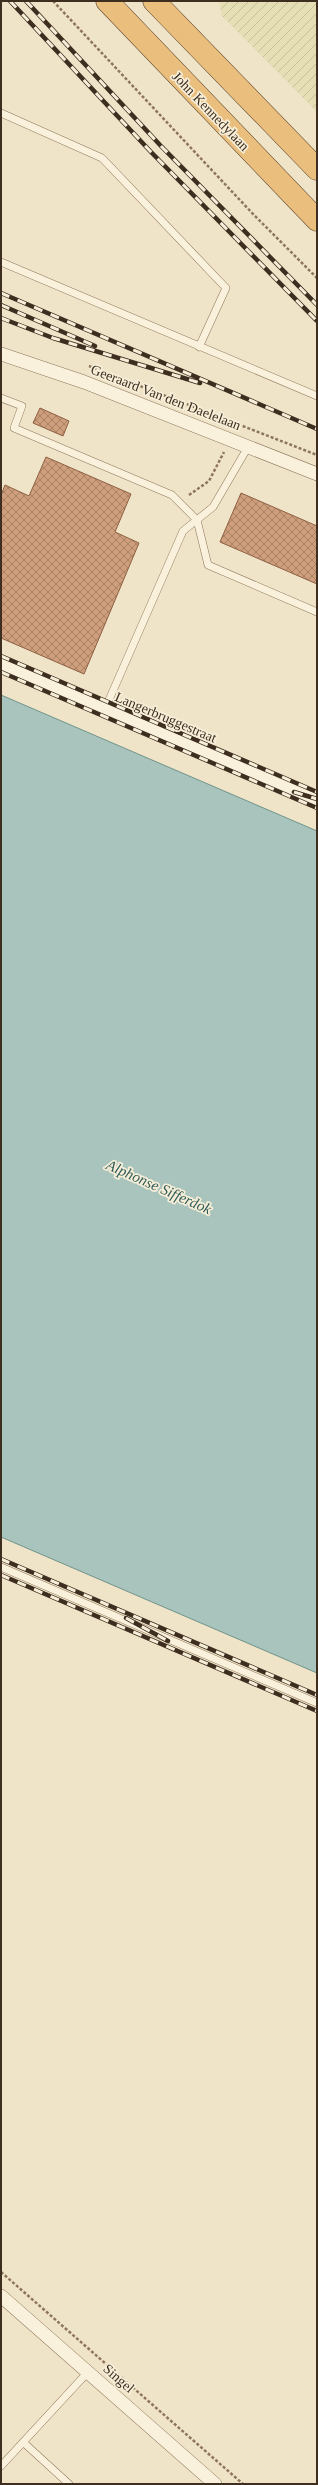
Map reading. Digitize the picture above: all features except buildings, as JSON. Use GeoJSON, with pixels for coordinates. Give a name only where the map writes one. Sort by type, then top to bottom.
{"type":"FeatureCollection","features":[{"type":"Feature","properties":{"kind":"highway","name":"John Kennedylaan"},"geometry":{"type":"LineString","coordinates":[[107,1],[317,220]]}},
{"type":"Feature","properties":{"kind":"highway"},"geometry":{"type":"LineString","coordinates":[[154,1],[317,169]]}},
{"type":"Feature","properties":{"kind":"street","name":"Geeraard Van den Daelelaan"},"geometry":{"type":"LineString","coordinates":[[1,354],[84,382],[317,474]]}},
{"type":"Feature","properties":{"kind":"street","name":"Langerbruggestraat"},"geometry":{"type":"LineString","coordinates":[[1,665],[317,800]]}},
{"type":"Feature","properties":{"kind":"street","name":"Singel"},"geometry":{"type":"LineString","coordinates":[[1,2296],[215,2484]]}},
{"type":"Feature","properties":{"kind":"lane"},"geometry":{"type":"LineString","coordinates":[[1,113],[102,158],[226,288],[199,347]]}},
{"type":"Feature","properties":{"kind":"lane"},"geometry":{"type":"LineString","coordinates":[[1,262],[317,396]]}},
{"type":"Feature","properties":{"kind":"lane"},"geometry":{"type":"LineString","coordinates":[[1,398],[22,406],[14,428],[172,495],[197,520],[208,565],[317,612]]}},
{"type":"Feature","properties":{"kind":"lane"},"geometry":{"type":"LineString","coordinates":[[105,709],[183,531],[213,507],[248,447]]}},
{"type":"Feature","properties":{"kind":"lane"},"geometry":{"type":"LineString","coordinates":[[1,1567],[317,1703]]}},
{"type":"Feature","properties":{"kind":"lane"},"geometry":{"type":"LineString","coordinates":[[1,2466],[88,2372]]}},
{"type":"Feature","properties":{"kind":"lane"},"geometry":{"type":"LineString","coordinates":[[23,2442],[70,2484]]}},
{"type":"Feature","properties":{"kind":"path"},"geometry":{"type":"LineString","coordinates":[[53,1],[248,208],[317,278]]}},
{"type":"Feature","properties":{"kind":"path"},"geometry":{"type":"LineString","coordinates":[[1,2272],[243,2484]]}},
{"type":"Feature","properties":{"kind":"shaded area"},"geometry":{"type":"Polygon","coordinates":[[[219,1],[317,1],[317,112],[222,16],[219,1]]]}},
{"type":"Feature","properties":{"kind":"water","name":"Alphonse Sifferdok"},"geometry":{"type":"Polygon","coordinates":[[[1,695],[317,831],[317,1673],[1,1537],[1,695]]]}},
{"type":"Feature","properties":{"kind":"railway"},"geometry":{"type":"LineString","coordinates":[[10,1],[151,152],[317,321]]}},
{"type":"Feature","properties":{"kind":"railway"},"geometry":{"type":"LineString","coordinates":[[26,1],[160,145],[317,305]]}},
{"type":"Feature","properties":{"kind":"railway"},"geometry":{"type":"LineString","coordinates":[[1,293],[317,429]]}},
{"type":"Feature","properties":{"kind":"railway"},"geometry":{"type":"LineString","coordinates":[[1,305],[95,346]]}},
{"type":"Feature","properties":{"kind":"railway"},"geometry":{"type":"LineString","coordinates":[[1,318],[53,338],[200,383]]}},
{"type":"Feature","properties":{"kind":"railway"},"geometry":{"type":"LineString","coordinates":[[1,656],[317,792]]}},
{"type":"Feature","properties":{"kind":"railway"},"geometry":{"type":"LineString","coordinates":[[1,672],[317,808]]}},
{"type":"Feature","properties":{"kind":"railway"},"geometry":{"type":"LineString","coordinates":[[294,792],[317,799]]}},
{"type":"Feature","properties":{"kind":"railway"},"geometry":{"type":"LineString","coordinates":[[1,1559],[317,1695]]}},
{"type":"Feature","properties":{"kind":"railway"},"geometry":{"type":"LineString","coordinates":[[1,1575],[317,1711]]}},
{"type":"Feature","properties":{"kind":"railway"},"geometry":{"type":"LineString","coordinates":[[126,1618],[168,1641]]}}]}
